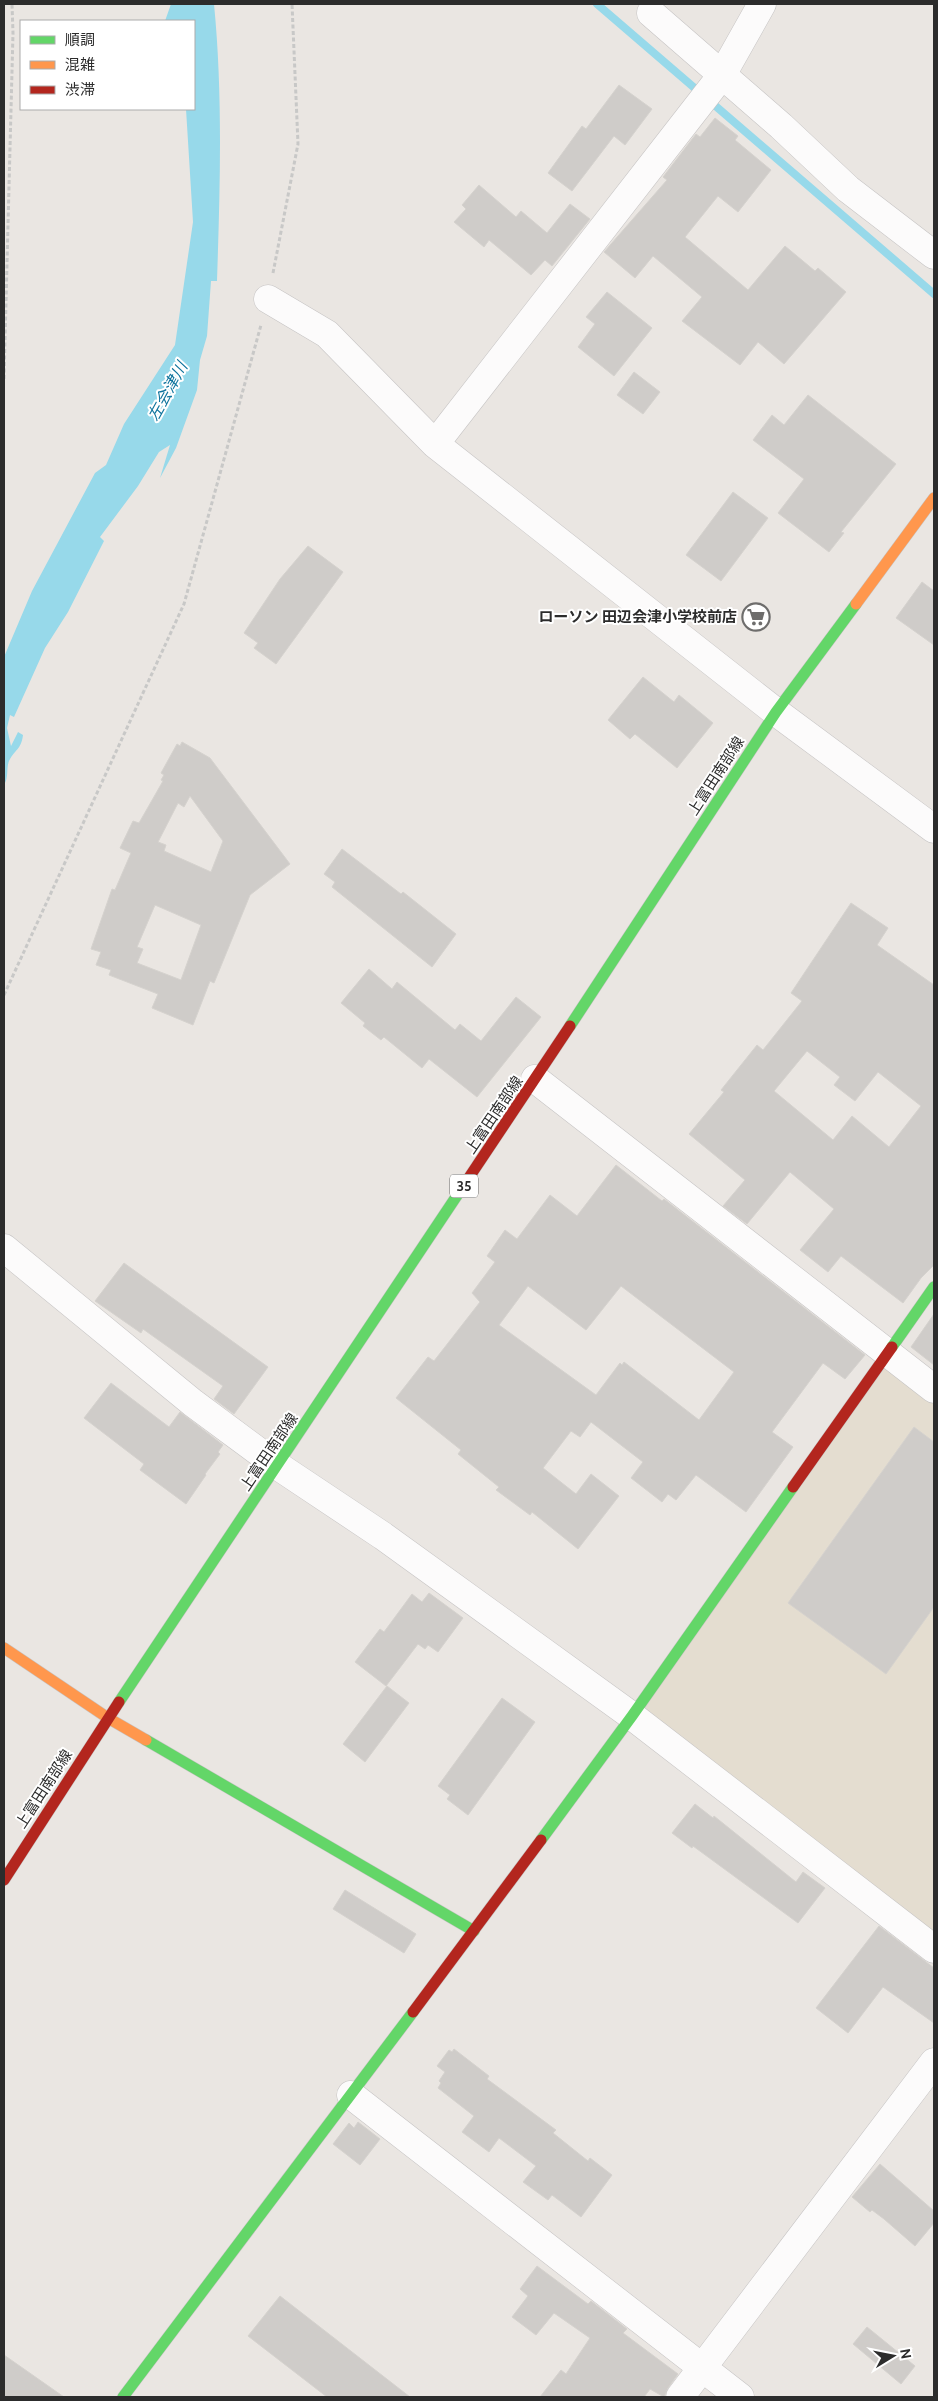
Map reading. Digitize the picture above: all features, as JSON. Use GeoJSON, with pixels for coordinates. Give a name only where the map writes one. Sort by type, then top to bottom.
{"type":"FeatureCollection","features":[{"type":"Feature","properties":{"kind":"street"},"geometry":{"type":"LineString","coordinates":[[435,444],[722,75],[762,4]]}},
{"type":"Feature","properties":{"kind":"street"},"geometry":{"type":"LineString","coordinates":[[651,13],[848,189],[934,255]]}},
{"type":"Feature","properties":{"kind":"street"},"geometry":{"type":"LineString","coordinates":[[268,299],[327,334],[435,444],[776,712],[934,829]]}},
{"type":"Feature","properties":{"kind":"street","name":"上富田南部線"},"geometry":{"type":"LineString","coordinates":[[4,1880],[108,1718],[535,1079],[776,712],[934,498]]}},
{"type":"Feature","properties":{"kind":"street"},"geometry":{"type":"LineString","coordinates":[[535,1079],[934,1389]]}},
{"type":"Feature","properties":{"kind":"street"},"geometry":{"type":"LineString","coordinates":[[4,1248],[193,1403],[278,1466],[383,1536],[632,1716],[934,1949]]}},
{"type":"Feature","properties":{"kind":"street"},"geometry":{"type":"LineString","coordinates":[[123,2397],[474,1931],[632,1716],[934,1287]]}},
{"type":"Feature","properties":{"kind":"street"},"geometry":{"type":"LineString","coordinates":[[4,1648],[108,1718],[474,1931]]}},
{"type":"Feature","properties":{"kind":"street"},"geometry":{"type":"LineString","coordinates":[[680,2397],[934,2062]]}},
{"type":"Feature","properties":{"kind":"street"},"geometry":{"type":"LineString","coordinates":[[351,2095],[740,2397]]}},
{"type":"Feature","properties":{"kind":"path"},"geometry":{"type":"LineString","coordinates":[[4,379],[13,33],[12,4]]}},
{"type":"Feature","properties":{"kind":"path"},"geometry":{"type":"LineString","coordinates":[[4,995],[184,604],[268,299],[298,144],[292,4]]}},
{"type":"Feature","properties":{"kind":"shaded area"},"geometry":{"type":"Polygon","coordinates":[[[887,1353],[934,1389],[934,1949],[632,1716],[887,1353]]]}},
{"type":"Feature","properties":{"kind":"water","name":"左会津川"},"geometry":{"type":"Polygon","coordinates":[[[171,4],[214,4],[219,73],[220,142],[217,281],[211,281],[207,336],[200,360],[197,390],[176,448],[160,478],[170,445],[159,452],[138,486],[100,537],[104,541],[68,612],[45,648],[14,717],[10,715],[7,728],[11,746],[18,732],[23,735],[19,747],[9,761],[4,785],[4,657],[32,591],[95,473],[106,465],[124,424],[175,345],[193,222],[186,110],[195,110],[195,20],[165,20],[171,4]]]}},
{"type":"Feature","properties":{"kind":"building"},"geometry":{"type":"Polygon","coordinates":[[[619,85],[652,109],[625,145],[614,136],[572,191],[548,173],[582,126],[586,129],[619,85]]]}},
{"type":"Feature","properties":{"kind":"building"},"geometry":{"type":"Polygon","coordinates":[[[715,118],[738,136],[735,140],[771,170],[738,212],[718,196],[685,237],[748,290],[785,246],[815,271],[818,268],[846,292],[784,364],[758,342],[740,365],[682,321],[702,297],[653,256],[635,278],[604,252],[667,180],[663,177],[696,134],[700,137],[715,118]]]}},
{"type":"Feature","properties":{"kind":"building"},"geometry":{"type":"Polygon","coordinates":[[[479,185],[516,217],[521,211],[547,233],[570,204],[590,219],[552,266],[545,260],[531,275],[489,240],[484,247],[454,222],[466,209],[462,205],[479,185]]]}},
{"type":"Feature","properties":{"kind":"building"},"geometry":{"type":"Polygon","coordinates":[[[607,292],[652,328],[614,376],[578,347],[595,324],[586,317],[607,292]]]}},
{"type":"Feature","properties":{"kind":"building"},"geometry":{"type":"Polygon","coordinates":[[[634,372],[660,392],[643,414],[617,395],[634,372]]]}},
{"type":"Feature","properties":{"kind":"building"},"geometry":{"type":"Polygon","coordinates":[[[808,395],[896,464],[841,532],[844,533],[829,552],[778,513],[804,479],[753,440],[772,415],[784,425],[808,395]]]}},
{"type":"Feature","properties":{"kind":"building"},"geometry":{"type":"Polygon","coordinates":[[[733,492],[768,518],[721,581],[686,555],[733,492]]]}},
{"type":"Feature","properties":{"kind":"building"},"geometry":{"type":"Polygon","coordinates":[[[308,546],[343,572],[276,664],[254,648],[258,643],[244,633],[280,579],[308,546]]]}},
{"type":"Feature","properties":{"kind":"building"},"geometry":{"type":"Polygon","coordinates":[[[922,582],[934,591],[934,645],[896,618],[922,582]]]}},
{"type":"Feature","properties":{"kind":"building"},"geometry":{"type":"Polygon","coordinates":[[[643,677],[674,702],[679,695],[713,723],[677,768],[635,734],[630,739],[608,720],[643,677]]]}},
{"type":"Feature","properties":{"kind":"building"},"geometry":{"type":"Polygon","coordinates":[[[182,742],[210,758],[290,864],[250,895],[214,983],[210,981],[193,1025],[152,1008],[158,994],[109,975],[111,970],[96,965],[101,952],[91,949],[112,889],[115,890],[131,853],[120,848],[133,821],[139,823],[163,781],[161,780],[164,775],[161,773],[177,744],[180,746],[182,742]],[[190,796],[184,807],[178,803],[158,842],[166,845],[164,851],[211,872],[223,841],[190,796]],[[155,905],[137,947],[143,949],[137,963],[181,980],[201,925],[155,905]]]}},
{"type":"Feature","properties":{"kind":"building"},"geometry":{"type":"Polygon","coordinates":[[[342,849],[401,894],[403,892],[456,934],[432,967],[332,887],[335,882],[324,874],[342,849]]]}},
{"type":"Feature","properties":{"kind":"building"},"geometry":{"type":"Polygon","coordinates":[[[851,903],[888,928],[877,945],[934,985],[934,1265],[921,1278],[903,1303],[841,1256],[828,1272],[800,1250],[834,1209],[790,1172],[747,1224],[723,1206],[745,1180],[689,1134],[724,1092],[721,1090],[757,1045],[763,1050],[802,1001],[791,993],[851,903]],[[807,1051],[774,1091],[833,1140],[852,1116],[889,1147],[921,1106],[878,1072],[855,1101],[834,1085],[840,1077],[807,1051]]]}},
{"type":"Feature","properties":{"kind":"building"},"geometry":{"type":"Polygon","coordinates":[[[369,969],[392,989],[397,982],[455,1030],[460,1024],[481,1041],[516,997],[541,1017],[477,1097],[429,1059],[422,1068],[384,1037],[381,1040],[363,1026],[365,1023],[341,1003],[369,969]]]}},
{"type":"Feature","properties":{"kind":"building"},"geometry":{"type":"Polygon","coordinates":[[[616,1165],[662,1201],[664,1199],[865,1355],[845,1379],[823,1363],[772,1432],[793,1447],[746,1512],[696,1475],[676,1500],[668,1494],[662,1502],[631,1478],[643,1462],[591,1422],[580,1437],[571,1431],[543,1468],[576,1494],[591,1474],[619,1496],[578,1549],[532,1512],[530,1515],[496,1490],[499,1487],[458,1454],[461,1450],[396,1398],[428,1357],[434,1361],[480,1302],[472,1293],[495,1262],[487,1256],[505,1230],[517,1239],[550,1195],[577,1216],[616,1165]],[[528,1286],[499,1325],[596,1395],[620,1363],[622,1365],[624,1362],[699,1420],[734,1372],[621,1286],[586,1330],[528,1286]]]}},
{"type":"Feature","properties":{"kind":"building"},"geometry":{"type":"Polygon","coordinates":[[[124,1263],[268,1367],[234,1414],[214,1399],[223,1386],[143,1329],[141,1333],[95,1301],[124,1263]]]}},
{"type":"Feature","properties":{"kind":"building"},"geometry":{"type":"Polygon","coordinates":[[[934,1314],[934,1365],[911,1347],[934,1314]]]}},
{"type":"Feature","properties":{"kind":"building"},"geometry":{"type":"Polygon","coordinates":[[[111,1383],[169,1427],[180,1412],[223,1445],[218,1452],[220,1454],[186,1504],[140,1470],[144,1464],[84,1418],[111,1383]]]}},
{"type":"Feature","properties":{"kind":"building"},"geometry":{"type":"Polygon","coordinates":[[[914,1427],[934,1442],[934,1607],[886,1674],[788,1603],[914,1427]]]}},
{"type":"Feature","properties":{"kind":"building"},"geometry":{"type":"Polygon","coordinates":[[[429,1593],[463,1618],[438,1652],[428,1645],[425,1649],[418,1644],[386,1686],[355,1662],[380,1629],[384,1632],[412,1594],[422,1602],[429,1593]]]}},
{"type":"Feature","properties":{"kind":"building"},"geometry":{"type":"Polygon","coordinates":[[[387,1686],[409,1703],[365,1762],[343,1744],[387,1686]]]}},
{"type":"Feature","properties":{"kind":"building"},"geometry":{"type":"Polygon","coordinates":[[[502,1698],[535,1722],[468,1815],[447,1799],[450,1795],[438,1786],[502,1698]]]}},
{"type":"Feature","properties":{"kind":"building"},"geometry":{"type":"Polygon","coordinates":[[[695,1804],[713,1818],[714,1816],[796,1882],[803,1872],[825,1888],[798,1923],[693,1846],[692,1848],[672,1833],[695,1804]]]}},
{"type":"Feature","properties":{"kind":"building"},"geometry":{"type":"Polygon","coordinates":[[[345,1890],[416,1934],[404,1953],[333,1909],[345,1890]]]}},
{"type":"Feature","properties":{"kind":"building"},"geometry":{"type":"Polygon","coordinates":[[[879,1926],[934,1968],[934,2023],[883,1987],[848,2033],[816,2008],[879,1926]]]}},
{"type":"Feature","properties":{"kind":"building"},"geometry":{"type":"Polygon","coordinates":[[[454,2049],[489,2076],[487,2079],[556,2130],[553,2133],[588,2161],[590,2158],[612,2175],[581,2217],[552,2195],[548,2200],[523,2182],[536,2166],[499,2138],[489,2152],[462,2132],[474,2116],[438,2088],[441,2083],[439,2081],[445,2072],[437,2066],[449,2050],[452,2052],[454,2049]]]}},
{"type":"Feature","properties":{"kind":"building"},"geometry":{"type":"Polygon","coordinates":[[[358,2122],[380,2139],[360,2165],[333,2144],[349,2123],[354,2128],[358,2122]]]}},
{"type":"Feature","properties":{"kind":"building"},"geometry":{"type":"Polygon","coordinates":[[[880,2164],[934,2211],[934,2223],[915,2246],[884,2219],[872,2210],[870,2212],[852,2197],[880,2164]]]}},
{"type":"Feature","properties":{"kind":"building"},"geometry":{"type":"Polygon","coordinates":[[[537,2266],[588,2304],[591,2301],[627,2329],[623,2333],[678,2374],[664,2397],[650,2389],[644,2397],[540,2397],[561,2370],[566,2374],[590,2338],[554,2313],[536,2335],[512,2317],[528,2296],[520,2289],[537,2266]]]}},
{"type":"Feature","properties":{"kind":"building"},"geometry":{"type":"Polygon","coordinates":[[[280,2296],[410,2397],[327,2397],[248,2336],[280,2296]]]}},
{"type":"Feature","properties":{"kind":"building"},"geometry":{"type":"Polygon","coordinates":[[[867,2327],[915,2366],[901,2384],[853,2344],[867,2327]]]}},
{"type":"Feature","properties":{"kind":"building"},"geometry":{"type":"Polygon","coordinates":[[[4,2355],[64,2397],[4,2397],[4,2355]]]}},
{"type":"Feature","properties":{"kind":"waterway"},"geometry":{"type":"LineString","coordinates":[[597,4],[934,294]]}},
{"type":"Feature","properties":{"kind":"traffic: fast"},"geometry":{"type":"LineString","coordinates":[[570,1026],[776,712],[856,604]]}},
{"type":"Feature","properties":{"kind":"traffic: fast"},"geometry":{"type":"LineString","coordinates":[[119,1702],[468,1179]]}},
{"type":"Feature","properties":{"kind":"traffic: fast"},"geometry":{"type":"LineString","coordinates":[[892,1347],[934,1287]]}},
{"type":"Feature","properties":{"kind":"traffic: fast"},"geometry":{"type":"LineString","coordinates":[[541,1840],[632,1716],[793,1487]]}},
{"type":"Feature","properties":{"kind":"traffic: fast"},"geometry":{"type":"LineString","coordinates":[[146,1740],[474,1931]]}},
{"type":"Feature","properties":{"kind":"traffic: fast"},"geometry":{"type":"LineString","coordinates":[[123,2397],[413,2012]]}},
{"type":"Feature","properties":{"kind":"traffic: slow"},"geometry":{"type":"LineString","coordinates":[[856,604],[934,498]]}},
{"type":"Feature","properties":{"kind":"traffic: slow"},"geometry":{"type":"LineString","coordinates":[[4,1648],[108,1718],[146,1740]]}},
{"type":"Feature","properties":{"kind":"traffic: jam"},"geometry":{"type":"LineString","coordinates":[[468,1179],[570,1026]]}},
{"type":"Feature","properties":{"kind":"traffic: jam"},"geometry":{"type":"LineString","coordinates":[[793,1487],[892,1347]]}},
{"type":"Feature","properties":{"kind":"traffic: jam"},"geometry":{"type":"LineString","coordinates":[[4,1880],[119,1702]]}},
{"type":"Feature","properties":{"kind":"traffic: jam"},"geometry":{"type":"LineString","coordinates":[[413,2012],[541,1840]]}},
{"type":"Feature","properties":{"kind":"place","name":"ローソン 田辺会津小学校前店"},"geometry":{"type":"Point","coordinates":[756,617]}}]}
